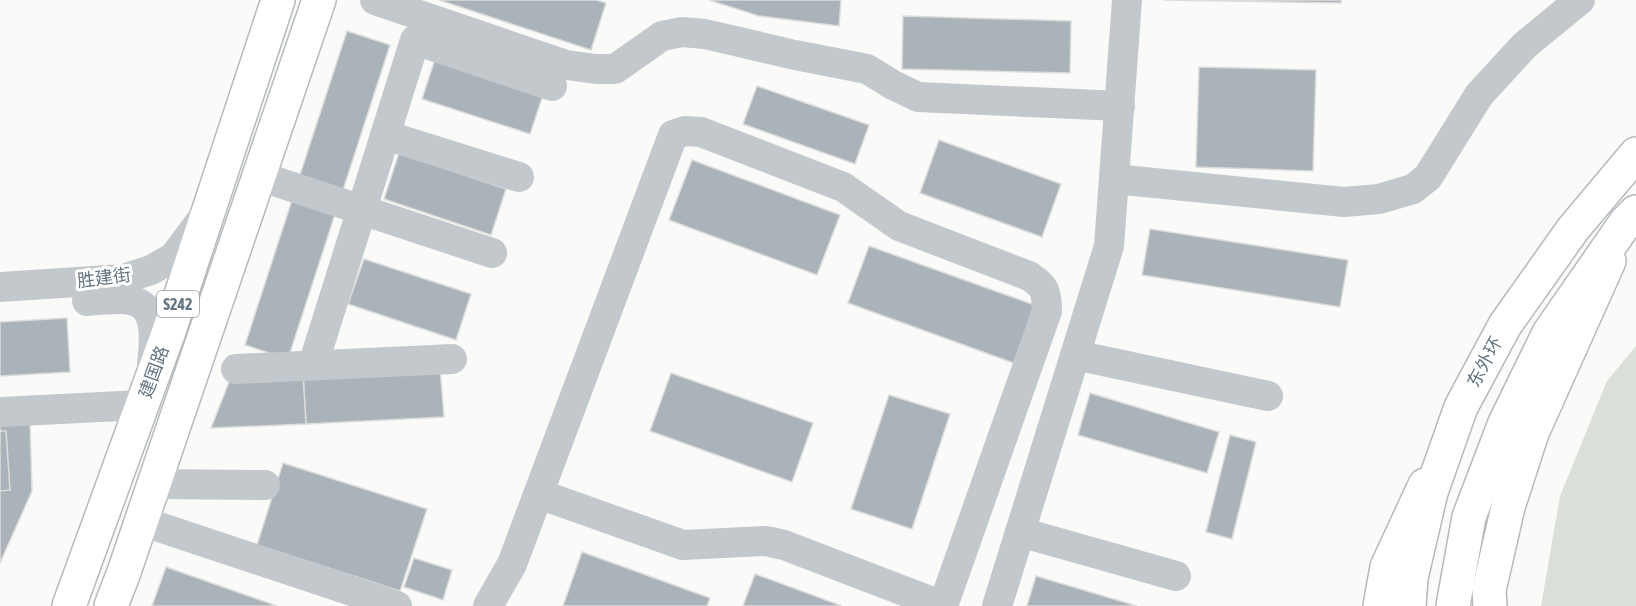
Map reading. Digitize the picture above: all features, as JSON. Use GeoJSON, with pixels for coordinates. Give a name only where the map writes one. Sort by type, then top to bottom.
{"type":"FeatureCollection","features":[{"type":"Feature","properties":{"kind":"main road","name":"建国路"},"geometry":{"type":"LineString","coordinates":[[69,606],[169,331],[278,0]]}},
{"type":"Feature","properties":{"kind":"main road","name":"建国路"},"geometry":{"type":"LineString","coordinates":[[111,606],[319,0]]}},
{"type":"Feature","properties":{"kind":"main road","name":"东外环"},"geometry":{"type":"LineString","coordinates":[[1409,606],[1411,578],[1431,492],[1461,407],[1505,325],[1573,229],[1636,154]]}},
{"type":"Feature","properties":{"kind":"main road"},"geometry":{"type":"LineString","coordinates":[[1453,606],[1469,517],[1505,423],[1549,333],[1631,217]]}},
{"type":"Feature","properties":{"kind":"main road"},"geometry":{"type":"LineString","coordinates":[[1490,606],[1489,590],[1508,507],[1532,433],[1631,217]]}},
{"type":"Feature","properties":{"kind":"main road"},"geometry":{"type":"LineString","coordinates":[[1380,606],[1387,567],[1461,407]]}},
{"type":"Feature","properties":{"kind":"street"},"geometry":{"type":"LineString","coordinates":[[375,0],[566,65],[615,69],[662,36],[682,32],[705,34],[867,69],[918,98],[1120,106]]}},
{"type":"Feature","properties":{"kind":"street"},"geometry":{"type":"LineString","coordinates":[[997,606],[1109,246],[1127,0]]}},
{"type":"Feature","properties":{"kind":"street"},"geometry":{"type":"LineString","coordinates":[[1114,179],[1344,202],[1379,199],[1413,189],[1428,177],[1479,95],[1525,45],[1580,0]]}},
{"type":"Feature","properties":{"kind":"street"},"geometry":{"type":"LineString","coordinates":[[313,365],[416,40],[552,86]]}},
{"type":"Feature","properties":{"kind":"street"},"geometry":{"type":"LineString","coordinates":[[488,606],[512,564],[673,135],[685,131],[701,132],[843,187],[898,226],[1029,276],[1042,284],[1047,311],[943,606],[784,545],[766,541],[683,546],[539,494]]}},
{"type":"Feature","properties":{"kind":"street"},"geometry":{"type":"LineString","coordinates":[[386,135],[519,177]]}},
{"type":"Feature","properties":{"kind":"street"},"geometry":{"type":"LineString","coordinates":[[259,176],[492,253]]}},
{"type":"Feature","properties":{"kind":"street","name":"胜建街"},"geometry":{"type":"LineString","coordinates":[[0,287],[123,279],[151,270],[174,257],[211,204]]}},
{"type":"Feature","properties":{"kind":"street","name":"胜建街"},"geometry":{"type":"LineString","coordinates":[[0,306],[123,299],[142,305],[151,316],[155,328],[146,394]]}},
{"type":"Feature","properties":{"kind":"street"},"geometry":{"type":"LineString","coordinates":[[1075,355],[1268,396]]}},
{"type":"Feature","properties":{"kind":"street"},"geometry":{"type":"LineString","coordinates":[[236,369],[452,359]]}},
{"type":"Feature","properties":{"kind":"street"},"geometry":{"type":"LineString","coordinates":[[0,412],[146,394]]}},
{"type":"Feature","properties":{"kind":"street"},"geometry":{"type":"LineString","coordinates":[[154,484],[265,485]]}},
{"type":"Feature","properties":{"kind":"street"},"geometry":{"type":"LineString","coordinates":[[141,521],[397,606]]}},
{"type":"Feature","properties":{"kind":"street"},"geometry":{"type":"LineString","coordinates":[[1020,532],[1176,576]]}},
{"type":"Feature","properties":{"kind":"shaded area"},"geometry":{"type":"Polygon","coordinates":[[[1636,346],[1636,606],[1541,606],[1560,496],[1607,381],[1636,346]]]}},
{"type":"Feature","properties":{"kind":"building"},"geometry":{"type":"Polygon","coordinates":[[[439,0],[596,0],[606,3],[591,50],[439,0]]]}},
{"type":"Feature","properties":{"kind":"building"},"geometry":{"type":"Polygon","coordinates":[[[709,0],[841,0],[839,26],[759,16],[709,0]]]}},
{"type":"Feature","properties":{"kind":"building"},"geometry":{"type":"Polygon","coordinates":[[[1163,0],[1341,0],[1341,3],[1163,0]]]}},
{"type":"Feature","properties":{"kind":"building"},"geometry":{"type":"Polygon","coordinates":[[[903,16],[1071,21],[1070,73],[902,69],[903,16]]]}},
{"type":"Feature","properties":{"kind":"building"},"geometry":{"type":"Polygon","coordinates":[[[347,31],[390,45],[341,196],[298,181],[347,31]]]}},
{"type":"Feature","properties":{"kind":"building"},"geometry":{"type":"Polygon","coordinates":[[[437,53],[545,89],[530,134],[422,99],[437,53]]]}},
{"type":"Feature","properties":{"kind":"building"},"geometry":{"type":"Polygon","coordinates":[[[1199,67],[1316,70],[1313,171],[1196,167],[1199,67]]]}},
{"type":"Feature","properties":{"kind":"building"},"geometry":{"type":"Polygon","coordinates":[[[757,86],[869,125],[855,164],[743,124],[757,86]]]}},
{"type":"Feature","properties":{"kind":"building"},"geometry":{"type":"Polygon","coordinates":[[[939,140],[1061,184],[1042,237],[920,193],[939,140]]]}},
{"type":"Feature","properties":{"kind":"building"},"geometry":{"type":"Polygon","coordinates":[[[399,153],[506,189],[491,235],[384,199],[399,153]]]}},
{"type":"Feature","properties":{"kind":"building"},"geometry":{"type":"Polygon","coordinates":[[[692,160],[840,215],[817,275],[669,220],[692,160]]]}},
{"type":"Feature","properties":{"kind":"building"},"geometry":{"type":"Polygon","coordinates":[[[294,194],[337,208],[288,359],[245,345],[294,194]]]}},
{"type":"Feature","properties":{"kind":"building"},"geometry":{"type":"Polygon","coordinates":[[[1150,229],[1348,260],[1340,307],[1142,275],[1150,229]]]}},
{"type":"Feature","properties":{"kind":"building"},"geometry":{"type":"Polygon","coordinates":[[[869,246],[1040,307],[1019,365],[848,303],[869,246]]]}},
{"type":"Feature","properties":{"kind":"building"},"geometry":{"type":"Polygon","coordinates":[[[364,259],[471,294],[456,340],[348,304],[364,259]]]}},
{"type":"Feature","properties":{"kind":"building"},"geometry":{"type":"Polygon","coordinates":[[[67,318],[70,372],[0,376],[0,322],[67,318]]]}},
{"type":"Feature","properties":{"kind":"building"},"geometry":{"type":"Polygon","coordinates":[[[440,368],[444,417],[306,424],[303,374],[440,368]]]}},
{"type":"Feature","properties":{"kind":"building"},"geometry":{"type":"Polygon","coordinates":[[[671,373],[813,423],[792,482],[650,431],[671,373]]]}},
{"type":"Feature","properties":{"kind":"building"},"geometry":{"type":"Polygon","coordinates":[[[303,374],[306,424],[211,428],[231,377],[303,374]]]}},
{"type":"Feature","properties":{"kind":"building"},"geometry":{"type":"Polygon","coordinates":[[[1090,393],[1219,432],[1207,473],[1078,435],[1090,393]]]}},
{"type":"Feature","properties":{"kind":"building"},"geometry":{"type":"Polygon","coordinates":[[[889,395],[950,414],[912,529],[851,509],[889,395]]]}},
{"type":"Feature","properties":{"kind":"building"},"geometry":{"type":"Polygon","coordinates":[[[30,423],[32,491],[0,563],[0,424],[30,423]]]}},
{"type":"Feature","properties":{"kind":"building"},"geometry":{"type":"Polygon","coordinates":[[[0,431],[6,431],[10,490],[0,491],[0,431]]]}},
{"type":"Feature","properties":{"kind":"building"},"geometry":{"type":"Polygon","coordinates":[[[1230,435],[1256,442],[1232,539],[1206,532],[1230,435]]]}},
{"type":"Feature","properties":{"kind":"building"},"geometry":{"type":"Polygon","coordinates":[[[283,463],[427,509],[400,591],[257,545],[283,463]]]}},
{"type":"Feature","properties":{"kind":"building"},"geometry":{"type":"Polygon","coordinates":[[[582,552],[710,598],[707,606],[563,606],[582,552]]]}},
{"type":"Feature","properties":{"kind":"building"},"geometry":{"type":"Polygon","coordinates":[[[414,558],[452,570],[443,600],[404,587],[414,558]]]}},
{"type":"Feature","properties":{"kind":"building"},"geometry":{"type":"Polygon","coordinates":[[[166,567],[277,606],[152,606],[166,567]]]}},
{"type":"Feature","properties":{"kind":"building"},"geometry":{"type":"Polygon","coordinates":[[[755,574],[842,606],[743,606],[755,574]]]}},
{"type":"Feature","properties":{"kind":"building"},"geometry":{"type":"Polygon","coordinates":[[[1036,576],[1137,606],[1027,606],[1036,576]]]}}]}
